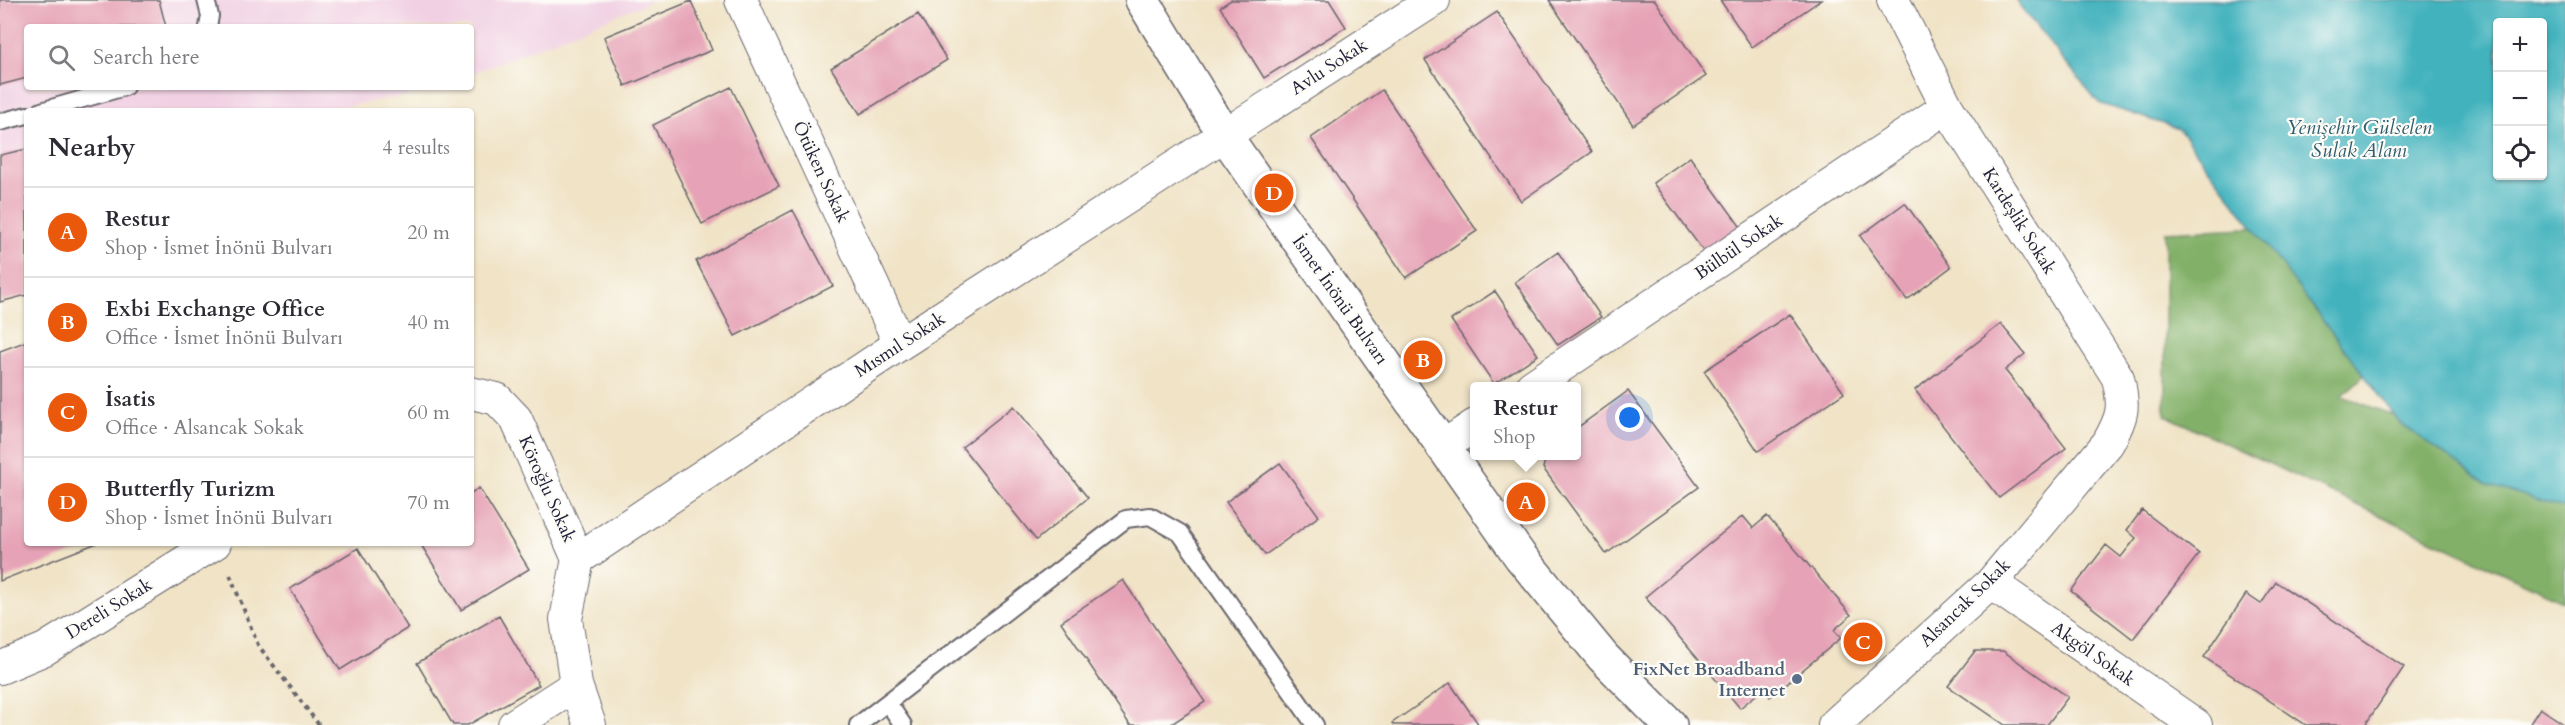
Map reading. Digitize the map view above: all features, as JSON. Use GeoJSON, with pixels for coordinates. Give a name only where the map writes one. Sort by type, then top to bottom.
{"type":"FeatureCollection","features":[{"type":"Feature","properties":{"kind":"main road","name":"İsmet İnönü Bulvarı"},"geometry":{"type":"LineString","coordinates":[[1142,0],[1224,134],[1442,447],[1540,580],[1602,657],[1670,725]]}},
{"type":"Feature","properties":{"kind":"street","name":"Ötüken Sokak"},"geometry":{"type":"LineString","coordinates":[[741,0],[900,344]]}},
{"type":"Feature","properties":{"kind":"street","name":"Avlu Sokak"},"geometry":{"type":"LineString","coordinates":[[1224,134],[1434,0]]}},
{"type":"Feature","properties":{"kind":"street","name":"Kardeşlik Sokak"},"geometry":{"type":"LineString","coordinates":[[1893,0],[1947,107],[2118,378],[2123,402],[2119,424],[2108,443]]}},
{"type":"Feature","properties":{"kind":"street","name":"Bülbül Sokak"},"geometry":{"type":"LineString","coordinates":[[1539,382],[1947,107]]}},
{"type":"Feature","properties":{"kind":"street","name":"Mısmıl Sokak"},"geometry":{"type":"LineString","coordinates":[[578,558],[900,344],[1224,134]]}},
{"type":"Feature","properties":{"kind":"street","name":"Köroğlu Sokak"},"geometry":{"type":"LineString","coordinates":[[484,396],[516,419],[578,558],[566,619],[576,685],[590,725]]}},
{"type":"Feature","properties":{"kind":"street"},"geometry":{"type":"LineString","coordinates":[[1442,447],[1470,427]]}},
{"type":"Feature","properties":{"kind":"street","name":"Alsancak Sokak"},"geometry":{"type":"LineString","coordinates":[[1834,725],[1991,583],[2108,443]]}},
{"type":"Feature","properties":{"kind":"street","name":"Dereli Sokak"},"geometry":{"type":"LineString","coordinates":[[0,668],[45,649],[210,546]]}},
{"type":"Feature","properties":{"kind":"street","name":"Akgöl Sokak"},"geometry":{"type":"LineString","coordinates":[[1991,583],[2196,725]]}},
{"type":"Feature","properties":{"kind":"street"},"geometry":{"type":"LineString","coordinates":[[514,725],[576,685]]}},
{"type":"Feature","properties":{"kind":"lane"},"geometry":{"type":"LineString","coordinates":[[206,0],[210,16],[209,24]]}},
{"type":"Feature","properties":{"kind":"lane"},"geometry":{"type":"LineString","coordinates":[[52,108],[115,90]]}},
{"type":"Feature","properties":{"kind":"lane"},"geometry":{"type":"LineString","coordinates":[[0,122],[24,116]]}},
{"type":"Feature","properties":{"kind":"lane"},"geometry":{"type":"LineString","coordinates":[[858,725],[1126,519],[1150,516],[1180,533],[1315,725]]}},
{"type":"Feature","properties":{"kind":"lane"},"geometry":{"type":"LineString","coordinates":[[888,703],[903,725]]}},
{"type":"Feature","properties":{"kind":"path"},"geometry":{"type":"LineString","coordinates":[[230,574],[258,645],[319,725]]}},
{"type":"Feature","properties":{"kind":"shaded area"},"geometry":{"type":"Polygon","coordinates":[[[0,0],[654,0],[474,73],[474,24],[24,24],[24,90],[430,90],[335,108],[24,108],[24,161],[0,165],[0,0]]]}},
{"type":"Feature","properties":{"kind":"green space"},"geometry":{"type":"Polygon","coordinates":[[[2314,0],[2493,21],[2493,180],[2498,180],[2494,254],[2342,396],[2565,479],[2565,602],[2165,415],[2165,232],[2308,225],[2314,0]]]}},
{"type":"Feature","properties":{"kind":"water","name":"Yenişehir Gülselen Sulak Alanı"},"geometry":{"type":"Polygon","coordinates":[[[2015,0],[2565,0],[2565,508],[2488,485],[2400,423],[2179,129],[2099,103],[2015,0]]]}},
{"type":"Feature","properties":{"kind":"building"},"geometry":{"type":"Polygon","coordinates":[[[0,0],[159,0],[165,24],[24,24],[24,79],[0,85],[0,0]]]}},
{"type":"Feature","properties":{"kind":"building"},"geometry":{"type":"Polygon","coordinates":[[[1231,0],[1329,0],[1346,27],[1264,78],[1220,7],[1231,0]]]}},
{"type":"Feature","properties":{"kind":"building"},"geometry":{"type":"Polygon","coordinates":[[[1549,0],[1655,0],[1706,76],[1633,125],[1549,0]]]}},
{"type":"Feature","properties":{"kind":"building"},"geometry":{"type":"Polygon","coordinates":[[[1720,0],[1821,0],[1752,47],[1720,0]]]}},
{"type":"Feature","properties":{"kind":"building"},"geometry":{"type":"Polygon","coordinates":[[[691,1],[712,50],[625,86],[604,37],[691,1]]]}},
{"type":"Feature","properties":{"kind":"building"},"geometry":{"type":"Polygon","coordinates":[[[1497,12],[1592,152],[1521,201],[1425,60],[1497,12]]]}},
{"type":"Feature","properties":{"kind":"building"},"geometry":{"type":"Polygon","coordinates":[[[918,14],[947,60],[860,114],[831,68],[918,14]]]}},
{"type":"Feature","properties":{"kind":"building"},"geometry":{"type":"Polygon","coordinates":[[[731,87],[779,186],[702,224],[653,125],[731,87]]]}},
{"type":"Feature","properties":{"kind":"building"},"geometry":{"type":"Polygon","coordinates":[[[1382,90],[1477,231],[1406,278],[1311,138],[1382,90]]]}},
{"type":"Feature","properties":{"kind":"building"},"geometry":{"type":"Polygon","coordinates":[[[24,150],[24,296],[0,302],[0,155],[24,150]]]}},
{"type":"Feature","properties":{"kind":"building"},"geometry":{"type":"Polygon","coordinates":[[[1690,157],[1743,230],[1707,256],[1653,183],[1690,157]]]}},
{"type":"Feature","properties":{"kind":"building"},"geometry":{"type":"Polygon","coordinates":[[[1905,203],[1951,267],[1907,300],[1860,236],[1905,203]]]}},
{"type":"Feature","properties":{"kind":"building"},"geometry":{"type":"Polygon","coordinates":[[[793,210],[833,286],[735,336],[696,261],[793,210]]]}},
{"type":"Feature","properties":{"kind":"building"},"geometry":{"type":"Polygon","coordinates":[[[1558,252],[1601,317],[1558,345],[1515,282],[1558,252]]]}},
{"type":"Feature","properties":{"kind":"building"},"geometry":{"type":"Polygon","coordinates":[[[1495,291],[1538,355],[1497,382],[1493,382],[1451,320],[1495,291]]]}},
{"type":"Feature","properties":{"kind":"building"},"geometry":{"type":"Polygon","coordinates":[[[1790,314],[1844,393],[1758,451],[1704,371],[1790,314]]]}},
{"type":"Feature","properties":{"kind":"building"},"geometry":{"type":"Polygon","coordinates":[[[2001,324],[2025,354],[2005,370],[2066,448],[1999,498],[1915,390],[2001,324]]]}},
{"type":"Feature","properties":{"kind":"building"},"geometry":{"type":"Polygon","coordinates":[[[24,342],[24,546],[89,546],[0,581],[0,351],[24,342]]]}},
{"type":"Feature","properties":{"kind":"building"},"geometry":{"type":"Polygon","coordinates":[[[1628,391],[1699,487],[1606,554],[1543,468],[1545,460],[1581,460],[1581,425],[1628,391]]]}},
{"type":"Feature","properties":{"kind":"building"},"geometry":{"type":"Polygon","coordinates":[[[1014,406],[1088,498],[1036,540],[962,447],[1014,406]]]}},
{"type":"Feature","properties":{"kind":"building"},"geometry":{"type":"Polygon","coordinates":[[[1280,463],[1319,516],[1265,555],[1226,502],[1280,463]]]}},
{"type":"Feature","properties":{"kind":"building"},"geometry":{"type":"Polygon","coordinates":[[[479,488],[529,569],[461,610],[422,546],[474,546],[474,491],[479,488]]]}},
{"type":"Feature","properties":{"kind":"building"},"geometry":{"type":"Polygon","coordinates":[[[2142,510],[2199,554],[2133,639],[2071,591],[2106,545],[2121,557],[2136,538],[2127,530],[2142,510]]]}},
{"type":"Feature","properties":{"kind":"building"},"geometry":{"type":"Polygon","coordinates":[[[1743,516],[1753,528],[1767,516],[1851,615],[1834,630],[1841,638],[1770,697],[1763,689],[1740,708],[1645,597],[1743,516]]]}},
{"type":"Feature","properties":{"kind":"building"},"geometry":{"type":"Polygon","coordinates":[[[358,548],[408,628],[340,670],[290,589],[358,548]]]}},
{"type":"Feature","properties":{"kind":"building"},"geometry":{"type":"Polygon","coordinates":[[[1123,580],[1205,702],[1170,725],[1130,725],[1061,622],[1123,580]]]}},
{"type":"Feature","properties":{"kind":"building"},"geometry":{"type":"Polygon","coordinates":[[[2276,582],[2404,667],[2365,725],[2306,725],[2204,657],[2246,594],[2261,604],[2276,582]]]}},
{"type":"Feature","properties":{"kind":"building"},"geometry":{"type":"Polygon","coordinates":[[[499,616],[539,685],[468,725],[453,725],[417,663],[499,616]]]}},
{"type":"Feature","properties":{"kind":"building"},"geometry":{"type":"Polygon","coordinates":[[[1975,651],[2003,651],[2068,697],[2047,725],[2005,725],[1948,686],[1975,651]]]}},
{"type":"Feature","properties":{"kind":"building"},"geometry":{"type":"Polygon","coordinates":[[[1450,683],[1479,725],[1394,725],[1392,723],[1450,683]]]}},
{"type":"Feature","properties":{"kind":"building"},"geometry":{"type":"Polygon","coordinates":[[[2540,708],[2565,725],[2529,725],[2540,708]]]}},
{"type":"Feature","properties":{"kind":"place","name":"Butterfly Turizm"},"geometry":{"type":"Point","coordinates":[1274,193]}},
{"type":"Feature","properties":{"kind":"place","name":"Exbi Exchange Office"},"geometry":{"type":"Point","coordinates":[1423,360]}},
{"type":"Feature","properties":{"kind":"place","name":"Restur"},"geometry":{"type":"Point","coordinates":[1526,502]}},
{"type":"Feature","properties":{"kind":"place","name":"İsatis"},"geometry":{"type":"Point","coordinates":[1863,642]}},
{"type":"Feature","properties":{"kind":"place","name":"FixNet Broadband Internet"},"geometry":{"type":"Point","coordinates":[1797,679]}}]}
